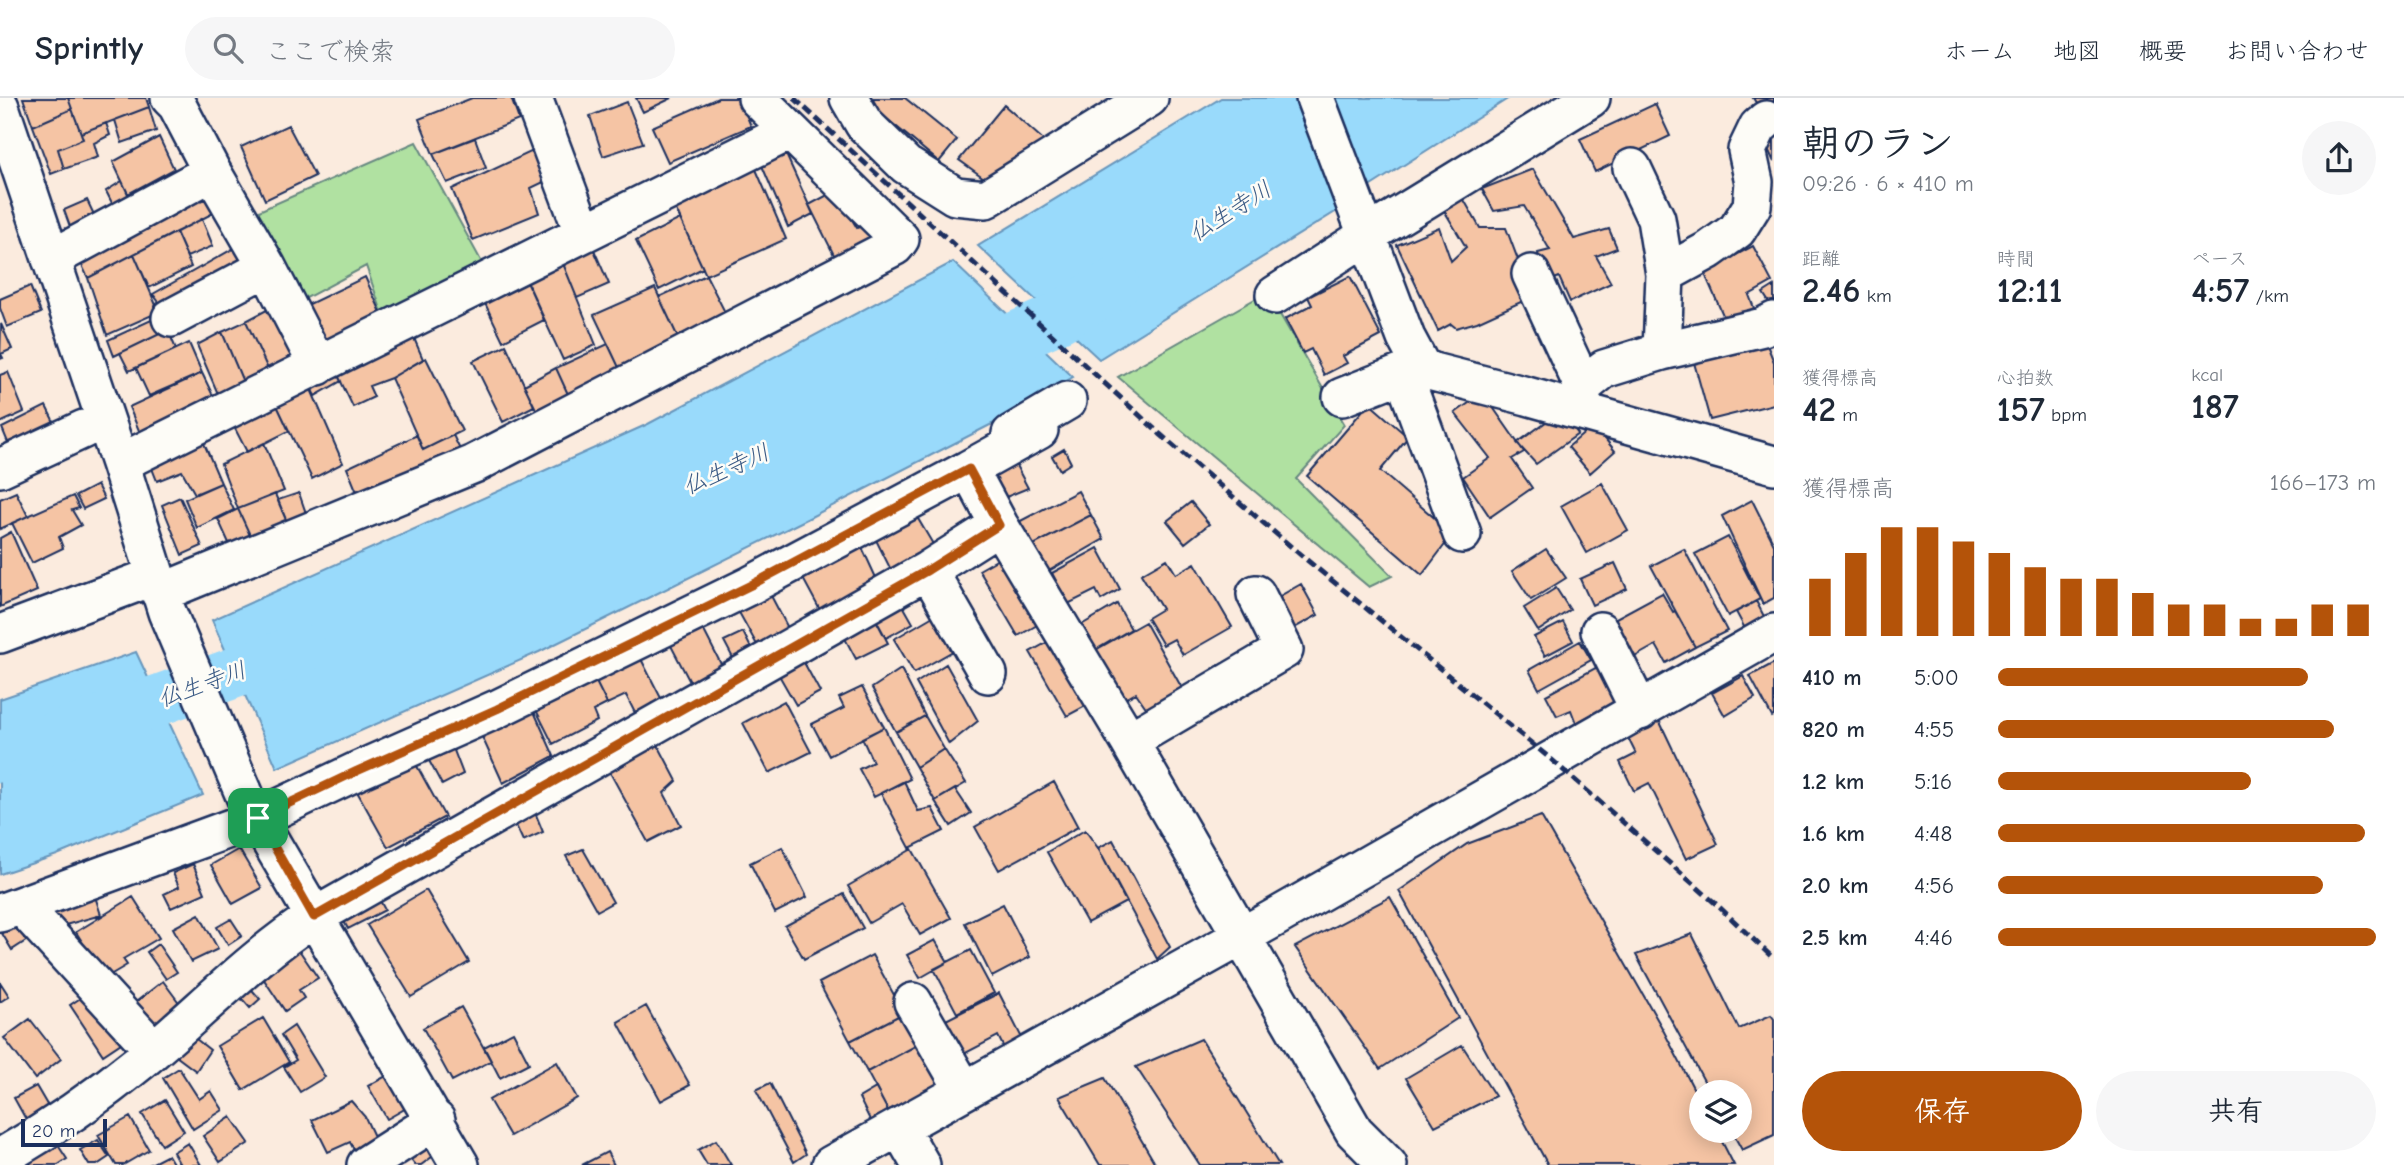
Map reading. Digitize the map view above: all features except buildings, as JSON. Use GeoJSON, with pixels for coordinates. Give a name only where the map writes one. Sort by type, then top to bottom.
{"type":"FeatureCollection","features":[{"type":"Feature","properties":{"kind":"street"},"geometry":{"type":"LineString","coordinates":[[170,98],[177,105],[267,267],[318,366]]}},
{"type":"Feature","properties":{"kind":"street"},"geometry":{"type":"LineString","coordinates":[[533,98],[583,232]]}},
{"type":"Feature","properties":{"kind":"street"},"geometry":{"type":"LineString","coordinates":[[0,634],[161,594],[474,464],[895,246],[900,239],[757,98]]}},
{"type":"Feature","properties":{"kind":"street"},"geometry":{"type":"LineString","coordinates":[[849,98],[864,124],[905,165],[955,196],[986,199],[1149,98]]}},
{"type":"Feature","properties":{"kind":"street"},"geometry":{"type":"LineString","coordinates":[[1315,98],[1406,338],[1412,370],[1462,534]]}},
{"type":"Feature","properties":{"kind":"street"},"geometry":{"type":"LineString","coordinates":[[1275,295],[1365,233],[1591,98]]}},
{"type":"Feature","properties":{"kind":"street"},"geometry":{"type":"LineString","coordinates":[[0,107],[120,463],[161,594],[314,917],[436,1120],[460,1165]]}},
{"type":"Feature","properties":{"kind":"street"},"geometry":{"type":"LineString","coordinates":[[1665,274],[1709,250],[1737,230],[1752,206],[1754,182],[1747,150],[1758,127],[1766,120]]}},
{"type":"Feature","properties":{"kind":"street"},"geometry":{"type":"LineString","coordinates":[[120,463],[790,131]]}},
{"type":"Feature","properties":{"kind":"street"},"geometry":{"type":"LineString","coordinates":[[1632,168],[1656,219],[1665,274],[1662,351]]}},
{"type":"Feature","properties":{"kind":"street"},"geometry":{"type":"LineString","coordinates":[[51,259],[212,172]]}},
{"type":"Feature","properties":{"kind":"street"},"geometry":{"type":"LineString","coordinates":[[171,318],[267,267]]}},
{"type":"Feature","properties":{"kind":"street"},"geometry":{"type":"LineString","coordinates":[[1531,274],[1582,398]]}},
{"type":"Feature","properties":{"kind":"street"},"geometry":{"type":"LineString","coordinates":[[1582,398],[1604,369],[1662,351],[1763,327],[1774,320]]}},
{"type":"Feature","properties":{"kind":"street"},"geometry":{"type":"LineString","coordinates":[[1342,397],[1412,370],[1433,372],[1582,398],[1774,465]]}},
{"type":"Feature","properties":{"kind":"street"},"geometry":{"type":"LineString","coordinates":[[264,808],[296,789],[719,589],[966,459],[1067,401]]}},
{"type":"Feature","properties":{"kind":"street"},"geometry":{"type":"LineString","coordinates":[[0,468],[84,429]]}},
{"type":"Feature","properties":{"kind":"street"},"geometry":{"type":"LineString","coordinates":[[154,1050],[11,909],[264,808],[497,709],[751,585],[1039,430]]}},
{"type":"Feature","properties":{"kind":"street"},"geometry":{"type":"LineString","coordinates":[[969,469],[999,525],[1129,741],[1354,1131],[1388,1165]]}},
{"type":"Feature","properties":{"kind":"street"},"geometry":{"type":"LineString","coordinates":[[0,1158],[80,1108],[154,1050],[279,940],[314,917],[928,570],[999,525]]}},
{"type":"Feature","properties":{"kind":"street"},"geometry":{"type":"LineString","coordinates":[[928,570],[988,674]]}},
{"type":"Feature","properties":{"kind":"street"},"geometry":{"type":"LineString","coordinates":[[1129,741],[1284,650],[1256,594]]}},
{"type":"Feature","properties":{"kind":"street"},"geometry":{"type":"LineString","coordinates":[[1600,631],[1640,711]]}},
{"type":"Feature","properties":{"kind":"street"},"geometry":{"type":"LineString","coordinates":[[831,1165],[1774,634]]}},
{"type":"Feature","properties":{"kind":"street"},"geometry":{"type":"LineString","coordinates":[[913,1002],[964,1090]]}},
{"type":"Feature","properties":{"kind":"street"},"geometry":{"type":"LineString","coordinates":[[366,1165],[436,1120]]}},
{"type":"Feature","properties":{"kind":"street"},"geometry":{"type":"LineString","coordinates":[[900,1127],[921,1165]]}},
{"type":"Feature","properties":{"kind":"green space"},"geometry":{"type":"Polygon","coordinates":[[[416,142],[485,268],[385,321],[366,266],[297,303],[252,214],[416,142]]]}},
{"type":"Feature","properties":{"kind":"green space"},"geometry":{"type":"Polygon","coordinates":[[[1267,292],[1344,425],[1296,479],[1392,576],[1369,587],[1118,377],[1267,292]]]}},
{"type":"Feature","properties":{"kind":"water"},"geometry":{"type":"Polygon","coordinates":[[[1221,98],[1298,98],[1340,209],[1099,359],[978,246],[1221,98]]]}},
{"type":"Feature","properties":{"kind":"water"},"geometry":{"type":"Polygon","coordinates":[[[1330,98],[1509,98],[1363,191],[1330,98]]]}},
{"type":"Feature","properties":{"kind":"water"},"geometry":{"type":"Polygon","coordinates":[[[953,262],[1073,377],[992,424],[539,652],[277,768],[212,620],[648,424],[953,262]]]}},
{"type":"Feature","properties":{"kind":"water"},"geometry":{"type":"Polygon","coordinates":[[[136,652],[203,795],[57,855],[0,874],[0,699],[136,652]]]}},
{"type":"Feature","properties":{"kind":"waterway","name":"仏生寺川"},"geometry":{"type":"LineString","coordinates":[[963,361],[1060,317],[1114,284]]}},
{"type":"Feature","properties":{"kind":"waterway","name":"仏生寺川"},"geometry":{"type":"LineString","coordinates":[[0,757],[301,649]]}},
{"type":"Feature","properties":{"kind":"railway"},"geometry":{"type":"LineString","coordinates":[[794,98],[1160,434],[1302,556],[1552,760],[1715,903],[1774,959]]}},
{"type":"Feature","properties":{"kind":"route"},"geometry":{"type":"LineString","coordinates":[[969,469],[999,525],[928,570],[314,917],[258,818],[497,709],[751,585],[969,469]]}}]}
